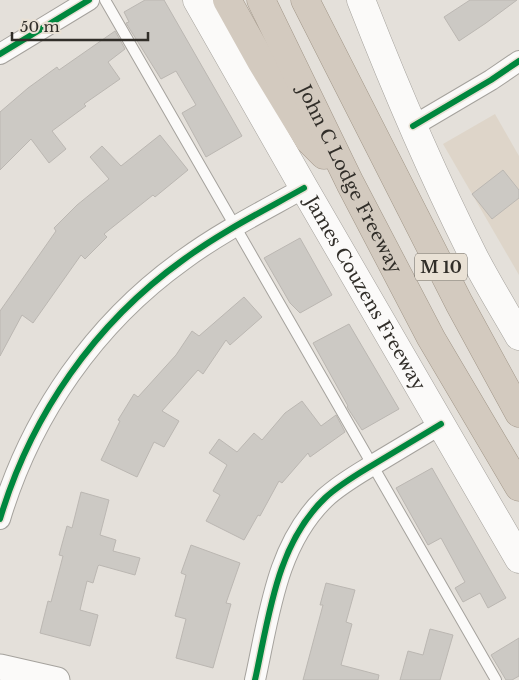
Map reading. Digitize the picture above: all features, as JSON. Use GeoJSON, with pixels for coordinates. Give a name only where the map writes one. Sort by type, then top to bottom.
{"type":"FeatureCollection","features":[{"type":"Feature","properties":{"kind":"highway"},"geometry":{"type":"LineString","coordinates":[[227,0],[309,140],[350,183]]}},
{"type":"Feature","properties":{"kind":"highway","name":"John C Lodge Freeway"},"geometry":{"type":"LineString","coordinates":[[261,0],[350,183],[432,338],[519,487]]}},
{"type":"Feature","properties":{"kind":"highway","name":"M 10"},"geometry":{"type":"LineString","coordinates":[[304,0],[459,304],[519,413]]}},
{"type":"Feature","properties":{"kind":"highway"},"geometry":{"type":"LineString","coordinates":[[326,0],[333,22],[336,62]]}},
{"type":"Feature","properties":{"kind":"main road","name":"James Couzens Freeway"},"geometry":{"type":"LineString","coordinates":[[197,0],[519,559]]}},
{"type":"Feature","properties":{"kind":"main road"},"geometry":{"type":"LineString","coordinates":[[361,0],[413,126],[474,258],[519,336]]}},
{"type":"Feature","properties":{"kind":"street"},"geometry":{"type":"LineString","coordinates":[[0,54],[89,0]]}},
{"type":"Feature","properties":{"kind":"street"},"geometry":{"type":"LineString","coordinates":[[413,126],[519,61]]}},
{"type":"Feature","properties":{"kind":"street"},"geometry":{"type":"LineString","coordinates":[[0,519],[26,450],[40,422],[70,374],[98,338],[140,294],[185,258],[304,188]]}},
{"type":"Feature","properties":{"kind":"street"},"geometry":{"type":"LineString","coordinates":[[255,680],[278,578],[291,543],[308,516],[325,498],[345,482],[441,424]]}},
{"type":"Feature","properties":{"kind":"street"},"geometry":{"type":"LineString","coordinates":[[0,668],[57,680]]}},
{"type":"Feature","properties":{"kind":"lane"},"geometry":{"type":"LineString","coordinates":[[105,0],[496,680]]}},
{"type":"Feature","properties":{"kind":"shaded area"},"geometry":{"type":"Polygon","coordinates":[[[495,114],[519,156],[519,275],[443,144],[495,114]]]}},
{"type":"Feature","properties":{"kind":"building"},"geometry":{"type":"Polygon","coordinates":[[[145,0],[164,0],[242,136],[206,157],[182,113],[196,105],[176,71],[161,79],[126,23],[129,22],[124,12],[145,0]]]}},
{"type":"Feature","properties":{"kind":"building"},"geometry":{"type":"Polygon","coordinates":[[[470,0],[517,0],[459,41],[444,17],[470,0]]]}},
{"type":"Feature","properties":{"kind":"building"},"geometry":{"type":"Polygon","coordinates":[[[115,31],[125,49],[108,62],[120,79],[84,104],[86,106],[52,131],[66,149],[49,163],[31,139],[0,170],[0,112],[57,67],[59,70],[115,31]]]}},
{"type":"Feature","properties":{"kind":"building"},"geometry":{"type":"Polygon","coordinates":[[[160,135],[188,170],[104,234],[107,237],[85,259],[81,255],[33,323],[22,315],[0,356],[0,311],[56,231],[54,228],[77,205],[109,179],[90,157],[102,146],[121,166],[160,135]]]}},
{"type":"Feature","properties":{"kind":"building"},"geometry":{"type":"Polygon","coordinates":[[[503,170],[519,190],[519,198],[492,219],[472,194],[503,170]]]}},
{"type":"Feature","properties":{"kind":"building"},"geometry":{"type":"Polygon","coordinates":[[[300,238],[332,295],[300,313],[290,303],[264,258],[300,238]]]}},
{"type":"Feature","properties":{"kind":"building"},"geometry":{"type":"Polygon","coordinates":[[[244,297],[262,317],[230,345],[226,340],[203,374],[198,370],[162,411],[179,421],[164,447],[154,442],[137,477],[101,460],[120,421],[118,420],[134,394],[138,397],[176,355],[192,331],[199,336],[244,297]]]}},
{"type":"Feature","properties":{"kind":"building"},"geometry":{"type":"Polygon","coordinates":[[[349,324],[399,409],[362,430],[347,407],[313,343],[349,324]]]}},
{"type":"Feature","properties":{"kind":"building"},"geometry":{"type":"Polygon","coordinates":[[[302,401],[321,426],[336,415],[345,432],[310,457],[308,453],[282,483],[279,481],[260,516],[258,515],[244,540],[206,521],[220,495],[213,491],[227,465],[209,453],[219,439],[237,452],[254,433],[262,440],[285,413],[302,401]]]}},
{"type":"Feature","properties":{"kind":"building"},"geometry":{"type":"Polygon","coordinates":[[[432,468],[506,598],[488,608],[480,593],[463,602],[455,588],[465,582],[441,538],[428,545],[396,488],[432,468]]]}},
{"type":"Feature","properties":{"kind":"building"},"geometry":{"type":"Polygon","coordinates":[[[81,492],[109,500],[100,535],[116,540],[113,551],[140,558],[135,575],[99,565],[93,583],[87,581],[80,610],[98,615],[90,646],[40,633],[48,601],[51,602],[63,556],[59,555],[67,526],[72,528],[81,492]]]}},
{"type":"Feature","properties":{"kind":"building"},"geometry":{"type":"Polygon","coordinates":[[[191,545],[240,563],[226,603],[231,604],[213,668],[176,658],[186,619],[175,616],[186,575],[181,573],[191,545]]]}},
{"type":"Feature","properties":{"kind":"building"},"geometry":{"type":"Polygon","coordinates":[[[326,583],[355,590],[346,622],[352,624],[341,665],[379,675],[378,680],[303,680],[323,605],[320,605],[326,583]]]}},
{"type":"Feature","properties":{"kind":"building"},"geometry":{"type":"Polygon","coordinates":[[[430,629],[453,635],[440,680],[400,680],[408,651],[423,655],[430,629]]]}},
{"type":"Feature","properties":{"kind":"building"},"geometry":{"type":"Polygon","coordinates":[[[519,638],[519,676],[512,680],[506,680],[491,655],[519,638]]]}},
{"type":"Feature","properties":{"kind":"cycle path"},"geometry":{"type":"LineString","coordinates":[[0,54],[89,0]]}},
{"type":"Feature","properties":{"kind":"cycle path"},"geometry":{"type":"LineString","coordinates":[[413,126],[491,80],[519,61]]}},
{"type":"Feature","properties":{"kind":"cycle path"},"geometry":{"type":"LineString","coordinates":[[0,519],[13,481],[29,444],[48,408],[70,374],[122,312],[151,285],[197,250],[242,222],[304,188]]}},
{"type":"Feature","properties":{"kind":"cycle path"},"geometry":{"type":"LineString","coordinates":[[255,680],[270,607],[277,583],[295,537],[308,517],[325,498],[343,484],[441,424]]}}]}
